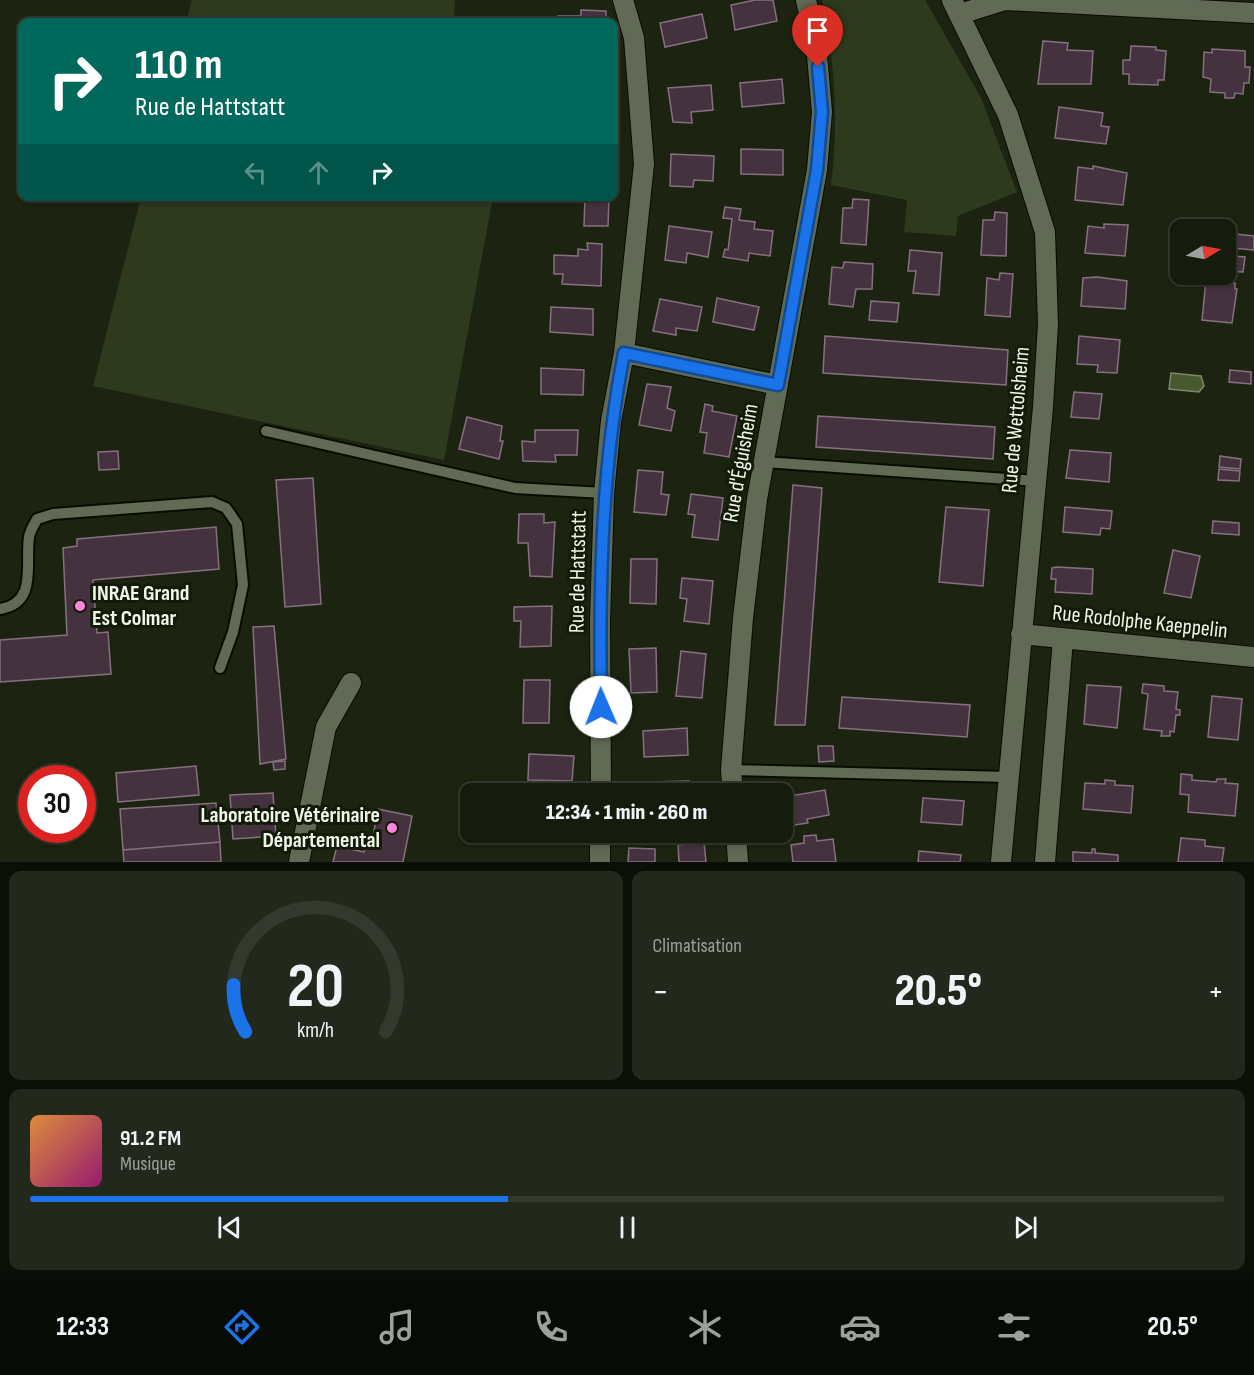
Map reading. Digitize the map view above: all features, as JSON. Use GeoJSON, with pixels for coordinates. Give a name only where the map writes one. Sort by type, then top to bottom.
{"type":"FeatureCollection","features":[{"type":"Feature","properties":{"kind":"street","name":"Rue de Hattstatt"},"geometry":{"type":"LineString","coordinates":[[602,783],[600,621],[604,493],[611,421],[624,353],[644,164],[634,38],[623,0]]}},
{"type":"Feature","properties":{"kind":"street","name":"Rue d'Éguisheim"},"geometry":{"type":"LineString","coordinates":[[732,783],[731,770],[743,618],[764,462],[813,192],[822,112],[816,44],[806,0]]}},
{"type":"Feature","properties":{"kind":"street"},"geometry":{"type":"LineString","coordinates":[[956,7],[1005,0],[1107,3],[1254,13]]}},
{"type":"Feature","properties":{"kind":"street","name":"Rue de Wettolsheim"},"geometry":{"type":"LineString","coordinates":[[956,7],[1008,115],[1045,232],[1048,324],[1001,862]]}},
{"type":"Feature","properties":{"kind":"street"},"geometry":{"type":"LineString","coordinates":[[624,353],[778,385]]}},
{"type":"Feature","properties":{"kind":"street","name":"Rue Rodolphe Kaeppelin"},"geometry":{"type":"LineString","coordinates":[[1021,634],[1254,657]]}},
{"type":"Feature","properties":{"kind":"street"},"geometry":{"type":"LineString","coordinates":[[1045,862],[1063,639]]}},
{"type":"Feature","properties":{"kind":"street"},"geometry":{"type":"LineString","coordinates":[[299,862],[326,727],[351,683]]}},
{"type":"Feature","properties":{"kind":"street"},"geometry":{"type":"LineString","coordinates":[[600,843],[600,862]]}},
{"type":"Feature","properties":{"kind":"street"},"geometry":{"type":"LineString","coordinates":[[737,843],[738,862]]}},
{"type":"Feature","properties":{"kind":"lane"},"geometry":{"type":"LineString","coordinates":[[266,431],[515,488],[604,493]]}},
{"type":"Feature","properties":{"kind":"lane"},"geometry":{"type":"LineString","coordinates":[[764,462],[1036,481]]}},
{"type":"Feature","properties":{"kind":"lane"},"geometry":{"type":"LineString","coordinates":[[0,609],[18,601],[28,587],[29,534],[37,519],[53,514],[212,502],[226,508],[237,524],[243,585],[234,632],[220,668]]}},
{"type":"Feature","properties":{"kind":"lane"},"geometry":{"type":"LineString","coordinates":[[731,770],[1008,777]]}},
{"type":"Feature","properties":{"kind":"shaded area"},"geometry":{"type":"Polygon","coordinates":[[[192,0],[455,0],[454,18],[187,18],[192,0]]]}},
{"type":"Feature","properties":{"kind":"shaded area"},"geometry":{"type":"Polygon","coordinates":[[[822,0],[925,0],[981,98],[1017,192],[958,216],[956,236],[904,232],[907,200],[831,185],[835,137],[833,70],[822,0]]]}},
{"type":"Feature","properties":{"kind":"shaded area"},"geometry":{"type":"Polygon","coordinates":[[[140,201],[492,201],[444,460],[93,386],[140,201]]]}},
{"type":"Feature","properties":{"kind":"shaded area"},"geometry":{"type":"Polygon","coordinates":[[[1171,373],[1201,376],[1204,386],[1199,392],[1169,389],[1171,373]]]}},
{"type":"Feature","properties":{"kind":"building"},"geometry":{"type":"Polygon","coordinates":[[[755,0],[773,0],[777,21],[735,30],[731,5],[755,0]]]}},
{"type":"Feature","properties":{"kind":"building"},"geometry":{"type":"Polygon","coordinates":[[[581,10],[606,11],[606,18],[558,18],[558,16],[581,16],[581,10]]]}},
{"type":"Feature","properties":{"kind":"building"},"geometry":{"type":"Polygon","coordinates":[[[702,14],[707,38],[665,47],[660,23],[702,14]]]}},
{"type":"Feature","properties":{"kind":"building"},"geometry":{"type":"Polygon","coordinates":[[[1043,41],[1068,43],[1067,50],[1093,51],[1091,84],[1038,84],[1043,41]]]}},
{"type":"Feature","properties":{"kind":"building"},"geometry":{"type":"Polygon","coordinates":[[[1131,46],[1156,47],[1156,50],[1166,51],[1164,80],[1158,80],[1158,85],[1129,84],[1129,74],[1123,74],[1123,60],[1130,60],[1131,46]]]}},
{"type":"Feature","properties":{"kind":"building"},"geometry":{"type":"Polygon","coordinates":[[[1212,49],[1245,51],[1245,67],[1250,67],[1249,83],[1244,83],[1243,94],[1235,93],[1234,98],[1225,98],[1225,93],[1210,92],[1211,79],[1203,77],[1204,52],[1212,53],[1212,49]]]}},
{"type":"Feature","properties":{"kind":"building"},"geometry":{"type":"Polygon","coordinates":[[[782,79],[784,103],[742,107],[740,83],[782,79]]]}},
{"type":"Feature","properties":{"kind":"building"},"geometry":{"type":"Polygon","coordinates":[[[711,85],[713,110],[691,112],[692,123],[673,122],[668,88],[711,85]]]}},
{"type":"Feature","properties":{"kind":"building"},"geometry":{"type":"Polygon","coordinates":[[[1059,107],[1103,113],[1101,126],[1109,127],[1106,144],[1055,138],[1059,107]]]}},
{"type":"Feature","properties":{"kind":"building"},"geometry":{"type":"Polygon","coordinates":[[[741,149],[783,150],[783,175],[741,174],[741,149]]]}},
{"type":"Feature","properties":{"kind":"building"},"geometry":{"type":"Polygon","coordinates":[[[671,154],[714,156],[713,181],[694,180],[693,187],[670,186],[671,154]]]}},
{"type":"Feature","properties":{"kind":"building"},"geometry":{"type":"Polygon","coordinates":[[[1093,166],[1127,173],[1123,205],[1075,200],[1078,167],[1093,169],[1093,166]]]}},
{"type":"Feature","properties":{"kind":"building"},"geometry":{"type":"Polygon","coordinates":[[[853,199],[869,200],[866,245],[841,243],[843,208],[852,208],[853,199]]]}},
{"type":"Feature","properties":{"kind":"building"},"geometry":{"type":"Polygon","coordinates":[[[585,201],[609,201],[608,226],[584,226],[585,201]]]}},
{"type":"Feature","properties":{"kind":"building"},"geometry":{"type":"Polygon","coordinates":[[[725,207],[741,209],[739,220],[755,222],[754,229],[773,231],[770,256],[749,253],[748,261],[723,257],[725,249],[728,250],[732,219],[723,218],[725,207]]]}},
{"type":"Feature","properties":{"kind":"building"},"geometry":{"type":"Polygon","coordinates":[[[995,212],[1007,213],[1006,256],[981,255],[983,220],[994,220],[995,212]]]}},
{"type":"Feature","properties":{"kind":"building"},"geometry":{"type":"Polygon","coordinates":[[[1104,224],[1128,225],[1125,256],[1085,253],[1088,226],[1104,228],[1104,224]]]}},
{"type":"Feature","properties":{"kind":"building"},"geometry":{"type":"Polygon","coordinates":[[[669,226],[712,232],[708,257],[687,253],[686,263],[665,260],[669,226]]]}},
{"type":"Feature","properties":{"kind":"building"},"geometry":{"type":"Polygon","coordinates":[[[1236,234],[1254,236],[1254,250],[1236,248],[1236,234]]]}},
{"type":"Feature","properties":{"kind":"building"},"geometry":{"type":"Polygon","coordinates":[[[587,243],[602,244],[601,286],[562,284],[563,274],[554,274],[554,255],[578,256],[578,249],[588,250],[587,243]]]}},
{"type":"Feature","properties":{"kind":"building"},"geometry":{"type":"Polygon","coordinates":[[[910,250],[942,253],[939,295],[913,293],[916,271],[908,271],[910,250]]]}},
{"type":"Feature","properties":{"kind":"building"},"geometry":{"type":"Polygon","coordinates":[[[1236,256],[1245,257],[1243,272],[1236,272],[1236,256]]]}},
{"type":"Feature","properties":{"kind":"building"},"geometry":{"type":"Polygon","coordinates":[[[844,262],[873,264],[872,289],[856,289],[853,307],[829,304],[832,267],[843,268],[844,262]]]}},
{"type":"Feature","properties":{"kind":"building"},"geometry":{"type":"Polygon","coordinates":[[[1000,273],[1013,274],[1010,317],[985,315],[987,278],[999,280],[1000,273]]]}},
{"type":"Feature","properties":{"kind":"building"},"geometry":{"type":"Polygon","coordinates":[[[1097,277],[1127,281],[1125,309],[1081,306],[1083,278],[1097,277]]]}},
{"type":"Feature","properties":{"kind":"building"},"geometry":{"type":"Polygon","coordinates":[[[1206,285],[1235,285],[1237,289],[1232,323],[1202,320],[1206,285]]]}},
{"type":"Feature","properties":{"kind":"building"},"geometry":{"type":"Polygon","coordinates":[[[717,298],[759,307],[754,330],[713,322],[717,298]]]}},
{"type":"Feature","properties":{"kind":"building"},"geometry":{"type":"Polygon","coordinates":[[[660,299],[702,307],[697,331],[676,328],[676,335],[653,331],[660,299]]]}},
{"type":"Feature","properties":{"kind":"building"},"geometry":{"type":"Polygon","coordinates":[[[871,301],[899,303],[897,322],[869,320],[871,301]]]}},
{"type":"Feature","properties":{"kind":"building"},"geometry":{"type":"Polygon","coordinates":[[[551,307],[593,309],[593,335],[550,332],[551,307]]]}},
{"type":"Feature","properties":{"kind":"building"},"geometry":{"type":"Polygon","coordinates":[[[825,336],[1008,350],[1006,385],[823,373],[825,336]]]}},
{"type":"Feature","properties":{"kind":"building"},"geometry":{"type":"Polygon","coordinates":[[[1079,336],[1120,340],[1117,373],[1097,372],[1098,365],[1077,364],[1079,336]]]}},
{"type":"Feature","properties":{"kind":"building"},"geometry":{"type":"Polygon","coordinates":[[[541,368],[584,370],[583,395],[541,394],[541,368]]]}},
{"type":"Feature","properties":{"kind":"building"},"geometry":{"type":"Polygon","coordinates":[[[1230,370],[1251,372],[1251,384],[1229,382],[1230,370]]]}},
{"type":"Feature","properties":{"kind":"building"},"geometry":{"type":"Polygon","coordinates":[[[647,384],[671,387],[667,408],[675,411],[671,431],[639,425],[647,384]]]}},
{"type":"Feature","properties":{"kind":"building"},"geometry":{"type":"Polygon","coordinates":[[[1074,392],[1102,394],[1099,419],[1071,417],[1074,392]]]}},
{"type":"Feature","properties":{"kind":"building"},"geometry":{"type":"Polygon","coordinates":[[[705,404],[713,406],[712,411],[737,416],[729,457],[704,453],[707,433],[700,432],[705,404]]]}},
{"type":"Feature","properties":{"kind":"building"},"geometry":{"type":"Polygon","coordinates":[[[818,416],[995,427],[993,459],[816,447],[818,416]]]}},
{"type":"Feature","properties":{"kind":"building"},"geometry":{"type":"Polygon","coordinates":[[[467,417],[502,426],[500,441],[503,441],[499,459],[459,449],[467,417]]]}},
{"type":"Feature","properties":{"kind":"building"},"geometry":{"type":"Polygon","coordinates":[[[535,430],[578,430],[577,455],[555,455],[556,462],[523,461],[522,441],[535,442],[535,430]]]}},
{"type":"Feature","properties":{"kind":"building"},"geometry":{"type":"Polygon","coordinates":[[[1070,450],[1111,453],[1109,482],[1066,478],[1070,450]]]}},
{"type":"Feature","properties":{"kind":"building"},"geometry":{"type":"Polygon","coordinates":[[[118,451],[119,469],[99,470],[98,452],[118,451]]]}},
{"type":"Feature","properties":{"kind":"building"},"geometry":{"type":"Polygon","coordinates":[[[1220,456],[1241,459],[1240,469],[1219,467],[1220,456]]]}},
{"type":"Feature","properties":{"kind":"building"},"geometry":{"type":"Polygon","coordinates":[[[1219,469],[1240,471],[1239,481],[1218,480],[1219,469]]]}},
{"type":"Feature","properties":{"kind":"building"},"geometry":{"type":"Polygon","coordinates":[[[638,470],[663,472],[661,494],[669,495],[666,515],[634,512],[638,470]]]}},
{"type":"Feature","properties":{"kind":"building"},"geometry":{"type":"Polygon","coordinates":[[[313,478],[321,604],[285,607],[276,480],[313,478]]]}},
{"type":"Feature","properties":{"kind":"building"},"geometry":{"type":"Polygon","coordinates":[[[793,485],[822,488],[805,725],[775,725],[793,485]]]}},
{"type":"Feature","properties":{"kind":"building"},"geometry":{"type":"Polygon","coordinates":[[[691,494],[723,498],[718,540],[692,537],[695,515],[688,514],[691,494]]]}},
{"type":"Feature","properties":{"kind":"building"},"geometry":{"type":"Polygon","coordinates":[[[946,507],[989,510],[983,586],[939,582],[946,507]]]}},
{"type":"Feature","properties":{"kind":"building"},"geometry":{"type":"Polygon","coordinates":[[[1065,507],[1112,511],[1110,529],[1101,528],[1100,535],[1063,532],[1065,507]]]}},
{"type":"Feature","properties":{"kind":"building"},"geometry":{"type":"Polygon","coordinates":[[[519,514],[544,514],[544,523],[555,522],[552,577],[530,576],[528,543],[518,543],[519,514]]]}},
{"type":"Feature","properties":{"kind":"building"},"geometry":{"type":"Polygon","coordinates":[[[1213,521],[1239,523],[1239,535],[1212,533],[1213,521]]]}},
{"type":"Feature","properties":{"kind":"building","name":"INRAE Grand Est Colmar"},"geometry":{"type":"Polygon","coordinates":[[[216,527],[219,569],[93,580],[97,633],[108,632],[111,674],[0,682],[0,640],[67,635],[63,548],[77,546],[77,539],[216,527]]]}},
{"type":"Feature","properties":{"kind":"building"},"geometry":{"type":"Polygon","coordinates":[[[1173,550],[1200,556],[1191,598],[1164,593],[1173,550]]]}},
{"type":"Feature","properties":{"kind":"building"},"geometry":{"type":"Polygon","coordinates":[[[631,559],[657,559],[656,604],[630,603],[631,559]]]}},
{"type":"Feature","properties":{"kind":"building"},"geometry":{"type":"Polygon","coordinates":[[[1052,568],[1093,569],[1092,594],[1055,592],[1056,579],[1051,579],[1052,568]]]}},
{"type":"Feature","properties":{"kind":"building"},"geometry":{"type":"Polygon","coordinates":[[[682,578],[713,581],[709,624],[684,621],[687,599],[680,598],[682,578]]]}},
{"type":"Feature","properties":{"kind":"building"},"geometry":{"type":"Polygon","coordinates":[[[552,606],[551,646],[520,647],[521,621],[514,621],[514,607],[552,606]]]}},
{"type":"Feature","properties":{"kind":"building"},"geometry":{"type":"Polygon","coordinates":[[[274,626],[286,759],[260,764],[253,627],[274,626]]]}},
{"type":"Feature","properties":{"kind":"building"},"geometry":{"type":"Polygon","coordinates":[[[656,648],[657,692],[631,693],[629,649],[656,648]]]}},
{"type":"Feature","properties":{"kind":"building"},"geometry":{"type":"Polygon","coordinates":[[[681,651],[706,654],[702,698],[676,696],[681,651]]]}},
{"type":"Feature","properties":{"kind":"building"},"geometry":{"type":"Polygon","coordinates":[[[524,680],[550,680],[549,723],[523,723],[524,680]]]}},
{"type":"Feature","properties":{"kind":"building"},"geometry":{"type":"Polygon","coordinates":[[[1143,684],[1164,686],[1164,691],[1178,692],[1176,709],[1180,710],[1180,715],[1176,715],[1174,732],[1170,731],[1170,736],[1161,736],[1162,731],[1144,729],[1148,694],[1142,693],[1143,684]]]}},
{"type":"Feature","properties":{"kind":"building"},"geometry":{"type":"Polygon","coordinates":[[[1087,685],[1121,687],[1117,728],[1084,724],[1087,685]]]}},
{"type":"Feature","properties":{"kind":"building"},"geometry":{"type":"Polygon","coordinates":[[[1212,696],[1242,699],[1238,740],[1208,737],[1212,696]]]}},
{"type":"Feature","properties":{"kind":"building"},"geometry":{"type":"Polygon","coordinates":[[[842,697],[970,705],[967,737],[839,728],[842,697]]]}},
{"type":"Feature","properties":{"kind":"building"},"geometry":{"type":"Polygon","coordinates":[[[687,728],[688,755],[644,757],[643,731],[687,728]]]}},
{"type":"Feature","properties":{"kind":"building"},"geometry":{"type":"Polygon","coordinates":[[[818,746],[833,746],[834,761],[819,762],[818,746]]]}},
{"type":"Feature","properties":{"kind":"building"},"geometry":{"type":"Polygon","coordinates":[[[529,754],[574,756],[572,781],[528,780],[529,754]]]}},
{"type":"Feature","properties":{"kind":"building"},"geometry":{"type":"Polygon","coordinates":[[[285,761],[285,769],[274,770],[273,762],[285,761]]]}},
{"type":"Feature","properties":{"kind":"building"},"geometry":{"type":"Polygon","coordinates":[[[196,766],[199,795],[118,802],[116,773],[196,766]]]}},
{"type":"Feature","properties":{"kind":"building"},"geometry":{"type":"Polygon","coordinates":[[[1181,774],[1192,775],[1192,780],[1216,782],[1217,779],[1226,779],[1225,783],[1238,784],[1235,816],[1188,812],[1189,795],[1180,794],[1181,774]]]}},
{"type":"Feature","properties":{"kind":"building"},"geometry":{"type":"Polygon","coordinates":[[[1105,780],[1115,781],[1115,785],[1133,786],[1131,813],[1083,809],[1085,783],[1105,784],[1105,780]]]}},
{"type":"Feature","properties":{"kind":"building"},"geometry":{"type":"Polygon","coordinates":[[[689,781],[689,783],[648,783],[689,781]]]}},
{"type":"Feature","properties":{"kind":"building"},"geometry":{"type":"Polygon","coordinates":[[[825,790],[829,815],[807,819],[808,823],[793,825],[793,795],[825,790]]]}},
{"type":"Feature","properties":{"kind":"building"},"geometry":{"type":"Polygon","coordinates":[[[273,793],[276,836],[233,839],[230,795],[273,793]]]}},
{"type":"Feature","properties":{"kind":"building"},"geometry":{"type":"Polygon","coordinates":[[[923,798],[964,801],[962,825],[921,822],[923,798]]]}},
{"type":"Feature","properties":{"kind":"building"},"geometry":{"type":"Polygon","coordinates":[[[216,803],[220,842],[123,850],[120,809],[216,803]]]}},
{"type":"Feature","properties":{"kind":"building","name":"Laboratoire Vétérinaire Départemental"},"geometry":{"type":"Polygon","coordinates":[[[378,809],[412,816],[403,862],[333,862],[337,846],[364,852],[366,841],[372,842],[378,809]]]}},
{"type":"Feature","properties":{"kind":"building"},"geometry":{"type":"Polygon","coordinates":[[[816,835],[817,841],[833,839],[836,862],[793,862],[791,845],[804,843],[804,836],[816,835]]]}},
{"type":"Feature","properties":{"kind":"building"},"geometry":{"type":"Polygon","coordinates":[[[1181,838],[1205,840],[1205,846],[1224,848],[1222,862],[1178,862],[1181,838]]]}},
{"type":"Feature","properties":{"kind":"building"},"geometry":{"type":"Polygon","coordinates":[[[220,842],[221,862],[124,862],[123,850],[220,842]]]}},
{"type":"Feature","properties":{"kind":"building"},"geometry":{"type":"Polygon","coordinates":[[[704,843],[706,862],[679,862],[678,845],[704,843]]]}},
{"type":"Feature","properties":{"kind":"building"},"geometry":{"type":"Polygon","coordinates":[[[629,848],[655,849],[655,862],[628,862],[629,848]]]}},
{"type":"Feature","properties":{"kind":"building"},"geometry":{"type":"Polygon","coordinates":[[[1092,849],[1095,849],[1095,853],[1118,855],[1118,862],[1073,862],[1073,852],[1092,853],[1092,849]]]}},
{"type":"Feature","properties":{"kind":"building"},"geometry":{"type":"Polygon","coordinates":[[[919,851],[961,855],[960,862],[918,862],[919,851]]]}},
{"type":"Feature","properties":{"kind":"place","name":"INRAE Grand Est Colmar"},"geometry":{"type":"Point","coordinates":[80,606]}},
{"type":"Feature","properties":{"kind":"place","name":"Laboratoire Vétérinaire Départemental"},"geometry":{"type":"Point","coordinates":[392,828]}},
{"type":"Feature","properties":{"kind":"route"},"geometry":{"type":"LineString","coordinates":[[601,707],[600,621],[604,493],[611,421],[624,353],[778,385],[817,170],[822,112],[818,67]]}}]}
